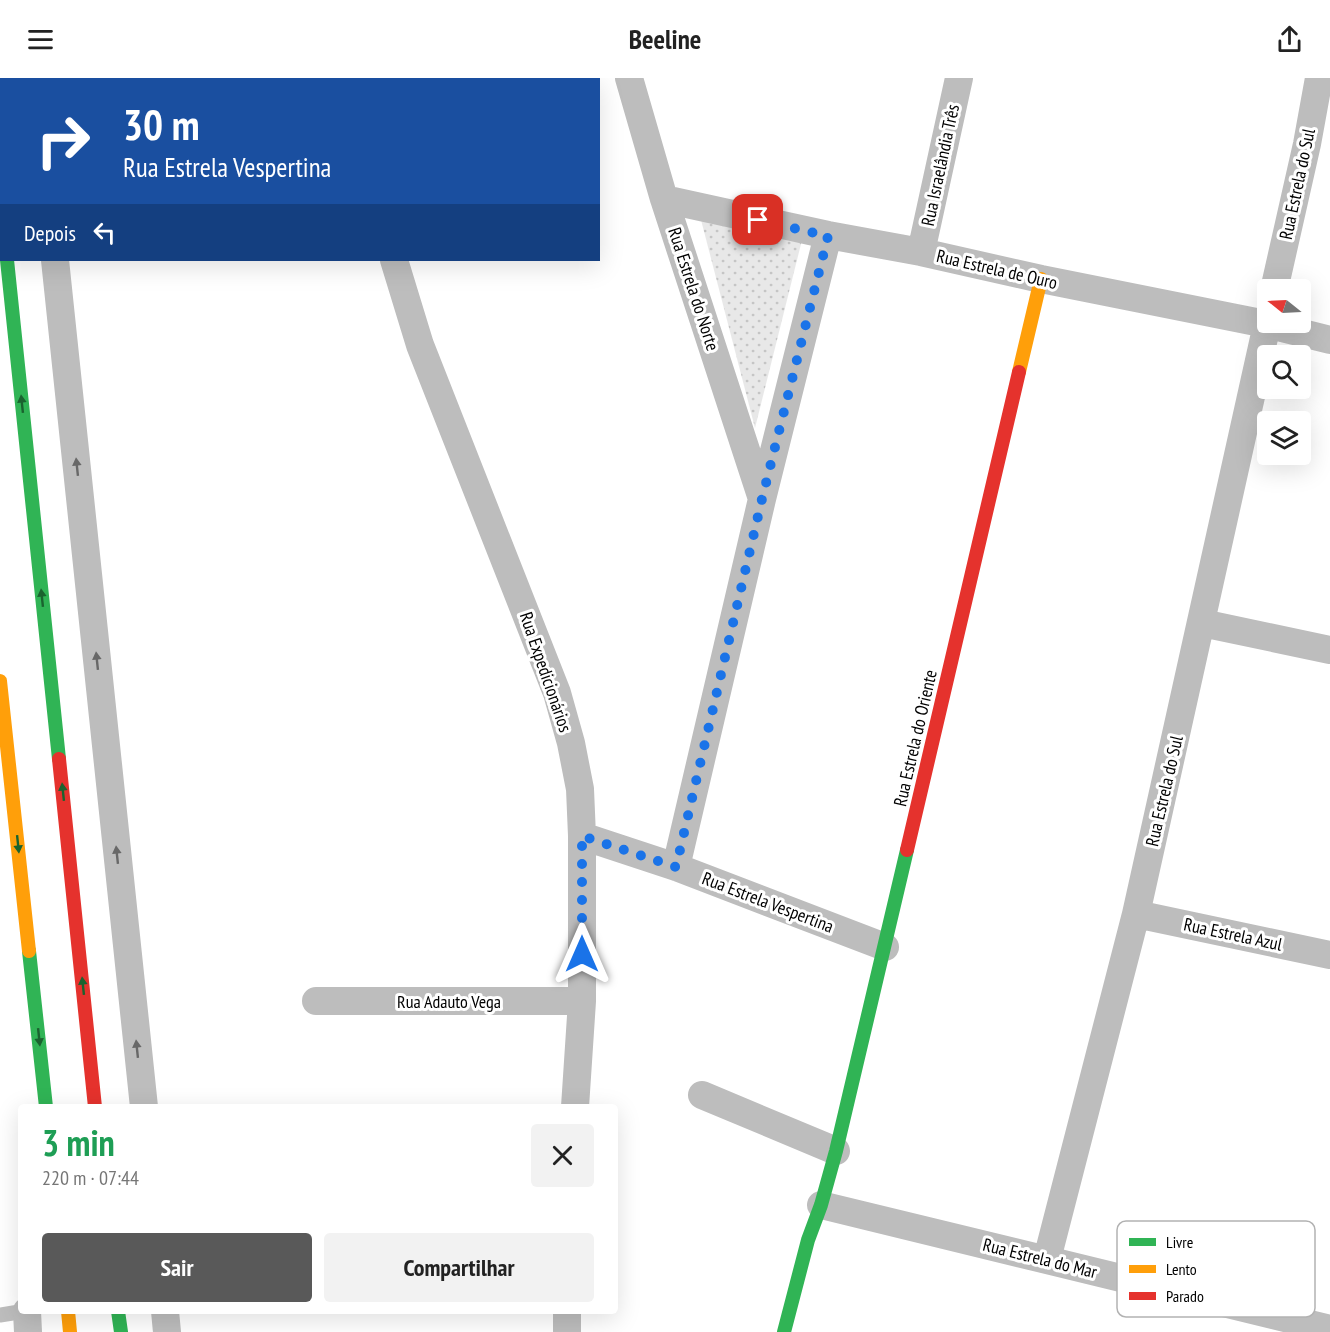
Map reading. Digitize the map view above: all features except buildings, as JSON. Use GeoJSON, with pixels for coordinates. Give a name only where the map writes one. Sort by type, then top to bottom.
{"type":"FeatureCollection","features":[{"type":"Feature","properties":{"kind":"main road"},"geometry":{"type":"LineString","coordinates":[[7,261],[95,1104]]}},
{"type":"Feature","properties":{"kind":"main road","name":"Rua Estrela do Oriente"},"geometry":{"type":"LineString","coordinates":[[784,1332],[808,1240],[836,1150],[1041,279]]}},
{"type":"Feature","properties":{"kind":"main road"},"geometry":{"type":"LineString","coordinates":[[0,681],[46,1104]]}},
{"type":"Feature","properties":{"kind":"main road"},"geometry":{"type":"LineString","coordinates":[[68,1314],[70,1332]]}},
{"type":"Feature","properties":{"kind":"main road"},"geometry":{"type":"LineString","coordinates":[[118,1314],[120,1332]]}},
{"type":"Feature","properties":{"kind":"street","name":"Rua Estrela do Norte"},"geometry":{"type":"LineString","coordinates":[[630,78],[664,198],[762,499]]}},
{"type":"Feature","properties":{"kind":"street","name":"Rua Israelândia Três"},"geometry":{"type":"LineString","coordinates":[[921,252],[959,78]]}},
{"type":"Feature","properties":{"kind":"street","name":"Rua Estrela do Sul"},"geometry":{"type":"LineString","coordinates":[[1276,279],[1319,78]]}},
{"type":"Feature","properties":{"kind":"street","name":"Rua Estrela de Ouro"},"geometry":{"type":"LineString","coordinates":[[664,198],[828,236],[921,252],[1041,279],[1257,320]]}},
{"type":"Feature","properties":{"kind":"street"},"geometry":{"type":"LineString","coordinates":[[676,867],[762,499],[828,236]]}},
{"type":"Feature","properties":{"kind":"street"},"geometry":{"type":"LineString","coordinates":[[55,261],[144,1104]]}},
{"type":"Feature","properties":{"kind":"street","name":"Rua Expedicionários"},"geometry":{"type":"LineString","coordinates":[[394,261],[420,345],[557,693],[571,743],[580,789],[582,836],[582,1001],[575,1104]]}},
{"type":"Feature","properties":{"kind":"street","name":"Rua Estrela do Sul"},"geometry":{"type":"LineString","coordinates":[[1047,1259],[1136,914],[1265,333]]}},
{"type":"Feature","properties":{"kind":"street","name":"Rua Estrela de Ouro"},"geometry":{"type":"LineString","coordinates":[[1306,333],[1330,340]]}},
{"type":"Feature","properties":{"kind":"street"},"geometry":{"type":"LineString","coordinates":[[1202,624],[1330,650]]}},
{"type":"Feature","properties":{"kind":"street","name":"Rua Estrela Vespertina"},"geometry":{"type":"LineString","coordinates":[[582,836],[676,867],[885,947]]}},
{"type":"Feature","properties":{"kind":"street","name":"Rua Estrela Azul"},"geometry":{"type":"LineString","coordinates":[[1136,914],[1330,955]]}},
{"type":"Feature","properties":{"kind":"street","name":"Rua Adauto Vega"},"geometry":{"type":"LineString","coordinates":[[316,1001],[582,1001]]}},
{"type":"Feature","properties":{"kind":"street"},"geometry":{"type":"LineString","coordinates":[[702,1095],[836,1150]]}},
{"type":"Feature","properties":{"kind":"street","name":"Rua Estrela do Mar"},"geometry":{"type":"LineString","coordinates":[[820,1205],[1117,1276]]}},
{"type":"Feature","properties":{"kind":"street"},"geometry":{"type":"LineString","coordinates":[[26,1314],[28,1332]]}},
{"type":"Feature","properties":{"kind":"street"},"geometry":{"type":"LineString","coordinates":[[165,1314],[167,1332]]}},
{"type":"Feature","properties":{"kind":"street"},"geometry":{"type":"LineString","coordinates":[[567,1314],[567,1332]]}},
{"type":"Feature","properties":{"kind":"street","name":"Rua Estrela do Mar"},"geometry":{"type":"LineString","coordinates":[[1281,1317],[1330,1329]]}},
{"type":"Feature","properties":{"kind":"lane"},"geometry":{"type":"LineString","coordinates":[[0,1316],[18,1313]]}},
{"type":"Feature","properties":{"kind":"shaded area"},"geometry":{"type":"Polygon","coordinates":[[[700,216],[803,236],[755,428],[700,216]]]}},
{"type":"Feature","properties":{"kind":"traffic: fast"},"geometry":{"type":"LineString","coordinates":[[7,261],[59,759]]}},
{"type":"Feature","properties":{"kind":"traffic: fast"},"geometry":{"type":"LineString","coordinates":[[784,1332],[808,1240],[821,1205],[836,1151],[907,850]]}},
{"type":"Feature","properties":{"kind":"traffic: fast"},"geometry":{"type":"LineString","coordinates":[[29,951],[46,1104]]}},
{"type":"Feature","properties":{"kind":"traffic: fast"},"geometry":{"type":"LineString","coordinates":[[118,1314],[121,1332]]}},
{"type":"Feature","properties":{"kind":"traffic: slow"},"geometry":{"type":"LineString","coordinates":[[1019,372],[1041,279]]}},
{"type":"Feature","properties":{"kind":"traffic: slow"},"geometry":{"type":"LineString","coordinates":[[0,681],[29,951]]}},
{"type":"Feature","properties":{"kind":"traffic: slow"},"geometry":{"type":"LineString","coordinates":[[68,1314],[70,1332]]}},
{"type":"Feature","properties":{"kind":"traffic: jam"},"geometry":{"type":"LineString","coordinates":[[907,850],[1019,372]]}},
{"type":"Feature","properties":{"kind":"traffic: jam"},"geometry":{"type":"LineString","coordinates":[[59,759],[95,1104]]}},
{"type":"Feature","properties":{"kind":"route"},"geometry":{"type":"LineString","coordinates":[[582,954],[582,836],[676,867],[762,499],[828,236],[758,220]]}}]}
